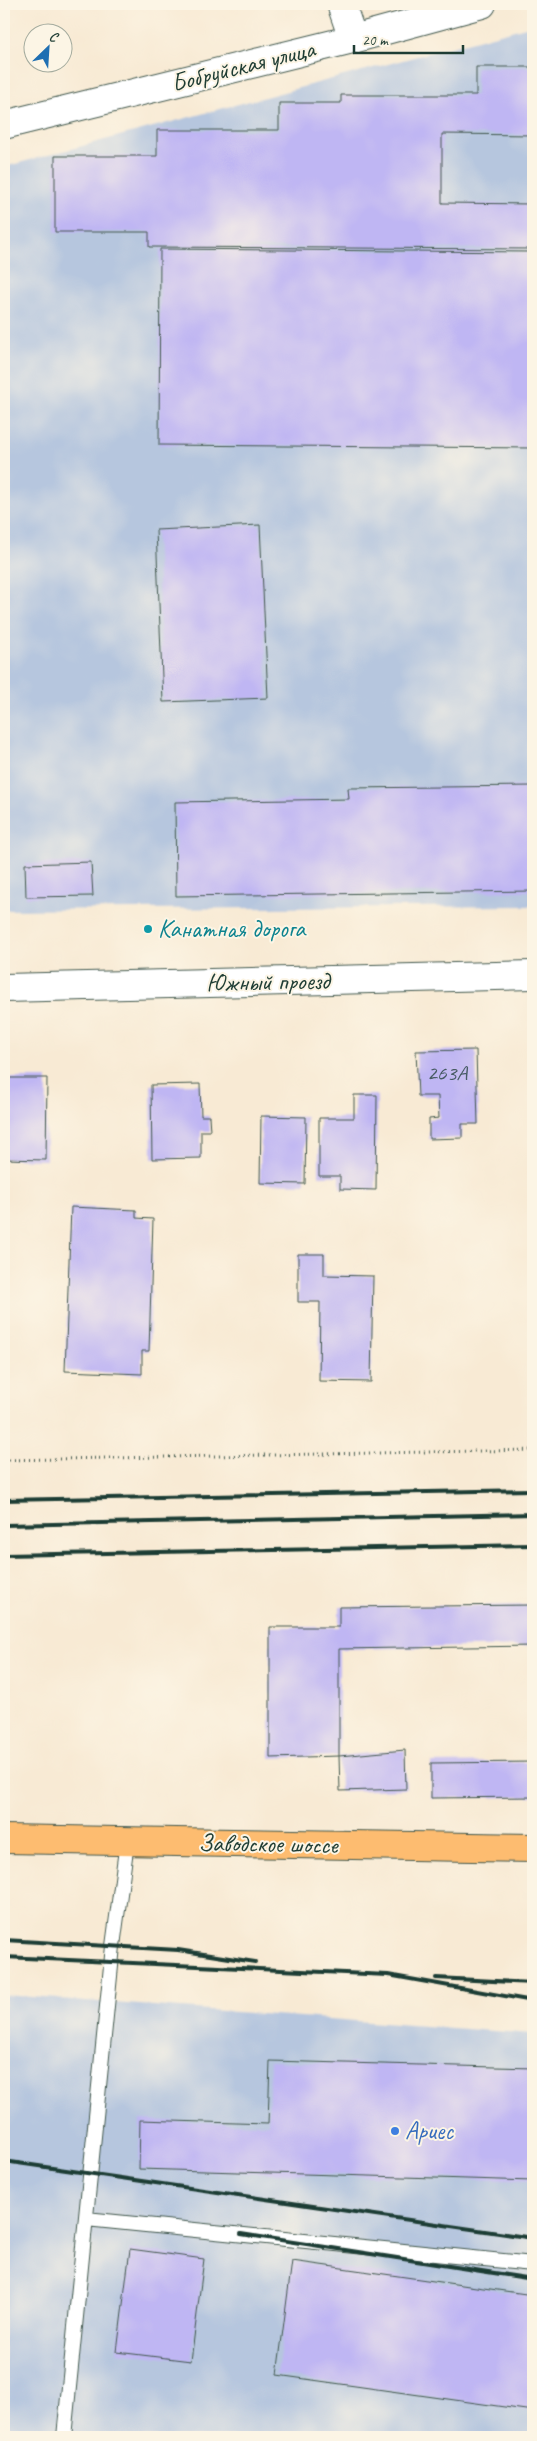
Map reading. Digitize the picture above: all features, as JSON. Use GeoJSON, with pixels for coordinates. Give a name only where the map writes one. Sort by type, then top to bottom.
{"type":"FeatureCollection","features":[{"type":"Feature","properties":{"kind":"main road","name":"Заводское шоссе"},"geometry":{"type":"LineString","coordinates":[[4,1839],[533,1848]]}},
{"type":"Feature","properties":{"kind":"street"},"geometry":{"type":"LineString","coordinates":[[341,4],[353,39]]}},
{"type":"Feature","properties":{"kind":"street","name":"Бобруйская улица"},"geometry":{"type":"LineString","coordinates":[[4,125],[353,39],[482,4]]}},
{"type":"Feature","properties":{"kind":"street","name":"Южный проезд"},"geometry":{"type":"LineString","coordinates":[[4,988],[533,975]]}},
{"type":"Feature","properties":{"kind":"lane"},"geometry":{"type":"LineString","coordinates":[[64,2437],[113,1946],[127,1842]]}},
{"type":"Feature","properties":{"kind":"lane"},"geometry":{"type":"LineString","coordinates":[[86,2219],[533,2264]]}},
{"type":"Feature","properties":{"kind":"path"},"geometry":{"type":"LineString","coordinates":[[4,1460],[533,1450]]}},
{"type":"Feature","properties":{"kind":"shaded area"},"geometry":{"type":"Polygon","coordinates":[[[533,25],[533,906],[4,910],[4,167],[533,25]]]}},
{"type":"Feature","properties":{"kind":"shaded area"},"geometry":{"type":"Polygon","coordinates":[[[4,1995],[533,2034],[533,2437],[4,2437],[4,1995]]]}},
{"type":"Feature","properties":{"kind":"building"},"geometry":{"type":"Polygon","coordinates":[[[476,67],[533,67],[533,135],[442,134],[442,203],[533,204],[533,249],[149,247],[149,232],[55,232],[55,156],[157,156],[157,130],[279,130],[279,103],[341,103],[341,95],[476,95],[476,67]]]}},
{"type":"Feature","properties":{"kind":"building"},"geometry":{"type":"Polygon","coordinates":[[[160,249],[533,252],[533,448],[159,445],[160,249]]]}},
{"type":"Feature","properties":{"kind":"building"},"geometry":{"type":"Polygon","coordinates":[[[260,525],[268,698],[163,702],[156,530],[260,525]]]}},
{"type":"Feature","properties":{"kind":"building"},"geometry":{"type":"Polygon","coordinates":[[[533,786],[533,891],[176,896],[175,802],[349,799],[348,788],[533,786]]]}},
{"type":"Feature","properties":{"kind":"building"},"geometry":{"type":"Polygon","coordinates":[[[91,862],[93,896],[26,897],[25,864],[91,862]]]}},
{"type":"Feature","properties":{"kind":"building"},"geometry":{"type":"Polygon","coordinates":[[[476,1050],[478,1124],[462,1124],[462,1138],[429,1139],[429,1119],[439,1118],[438,1096],[418,1096],[416,1051],[476,1050]]]}},
{"type":"Feature","properties":{"kind":"building"},"geometry":{"type":"Polygon","coordinates":[[[4,1078],[47,1078],[46,1160],[4,1159],[4,1078]]]}},
{"type":"Feature","properties":{"kind":"building"},"geometry":{"type":"Polygon","coordinates":[[[200,1084],[201,1116],[209,1116],[210,1131],[201,1131],[201,1158],[152,1159],[151,1085],[200,1084]]]}},
{"type":"Feature","properties":{"kind":"building"},"geometry":{"type":"Polygon","coordinates":[[[354,1095],[377,1095],[376,1190],[340,1189],[340,1176],[319,1176],[319,1118],[354,1118],[354,1095]]]}},
{"type":"Feature","properties":{"kind":"building"},"geometry":{"type":"Polygon","coordinates":[[[261,1116],[306,1117],[305,1184],[260,1183],[261,1116]]]}},
{"type":"Feature","properties":{"kind":"building"},"geometry":{"type":"Polygon","coordinates":[[[71,1207],[136,1210],[136,1218],[153,1219],[149,1351],[142,1351],[142,1374],[65,1371],[71,1207]]]}},
{"type":"Feature","properties":{"kind":"building"},"geometry":{"type":"Polygon","coordinates":[[[298,1254],[324,1254],[324,1275],[373,1276],[371,1382],[319,1381],[320,1302],[298,1302],[298,1254]]]}},
{"type":"Feature","properties":{"kind":"building"},"geometry":{"type":"Polygon","coordinates":[[[533,1605],[533,1646],[339,1649],[339,1756],[270,1758],[270,1627],[339,1627],[339,1607],[533,1605]]]}},
{"type":"Feature","properties":{"kind":"building"},"geometry":{"type":"Polygon","coordinates":[[[405,1750],[406,1789],[340,1791],[339,1756],[405,1750]]]}},
{"type":"Feature","properties":{"kind":"building"},"geometry":{"type":"Polygon","coordinates":[[[533,1762],[533,1797],[431,1798],[431,1763],[533,1762]]]}},
{"type":"Feature","properties":{"kind":"building"},"geometry":{"type":"Polygon","coordinates":[[[270,2061],[533,2068],[533,2181],[139,2169],[140,2120],[268,2124],[270,2061]]]}},
{"type":"Feature","properties":{"kind":"building"},"geometry":{"type":"Polygon","coordinates":[[[130,2249],[204,2259],[191,2361],[117,2352],[130,2249]]]}},
{"type":"Feature","properties":{"kind":"building"},"geometry":{"type":"Polygon","coordinates":[[[292,2261],[533,2295],[533,2411],[277,2375],[292,2261]]]}},
{"type":"Feature","properties":{"kind":"railway"},"geometry":{"type":"LineString","coordinates":[[4,1500],[533,1490]]}},
{"type":"Feature","properties":{"kind":"railway"},"geometry":{"type":"LineString","coordinates":[[4,1525],[533,1514]]}},
{"type":"Feature","properties":{"kind":"railway"},"geometry":{"type":"LineString","coordinates":[[4,1555],[533,1545]]}},
{"type":"Feature","properties":{"kind":"railway"},"geometry":{"type":"LineString","coordinates":[[4,1940],[178,1950],[255,1962]]}},
{"type":"Feature","properties":{"kind":"railway"},"geometry":{"type":"LineString","coordinates":[[4,1957],[388,1975],[533,2001]]}},
{"type":"Feature","properties":{"kind":"railway"},"geometry":{"type":"LineString","coordinates":[[436,1978],[533,1983]]}},
{"type":"Feature","properties":{"kind":"railway"},"geometry":{"type":"LineString","coordinates":[[4,2161],[533,2238]]}},
{"type":"Feature","properties":{"kind":"railway"},"geometry":{"type":"LineString","coordinates":[[241,2234],[533,2279]]}},
{"type":"Feature","properties":{"kind":"place","name":"Канатная дорога"},"geometry":{"type":"Point","coordinates":[148,929]}},
{"type":"Feature","properties":{"kind":"place","name":"Ариес"},"geometry":{"type":"Point","coordinates":[395,2131]}}]}
